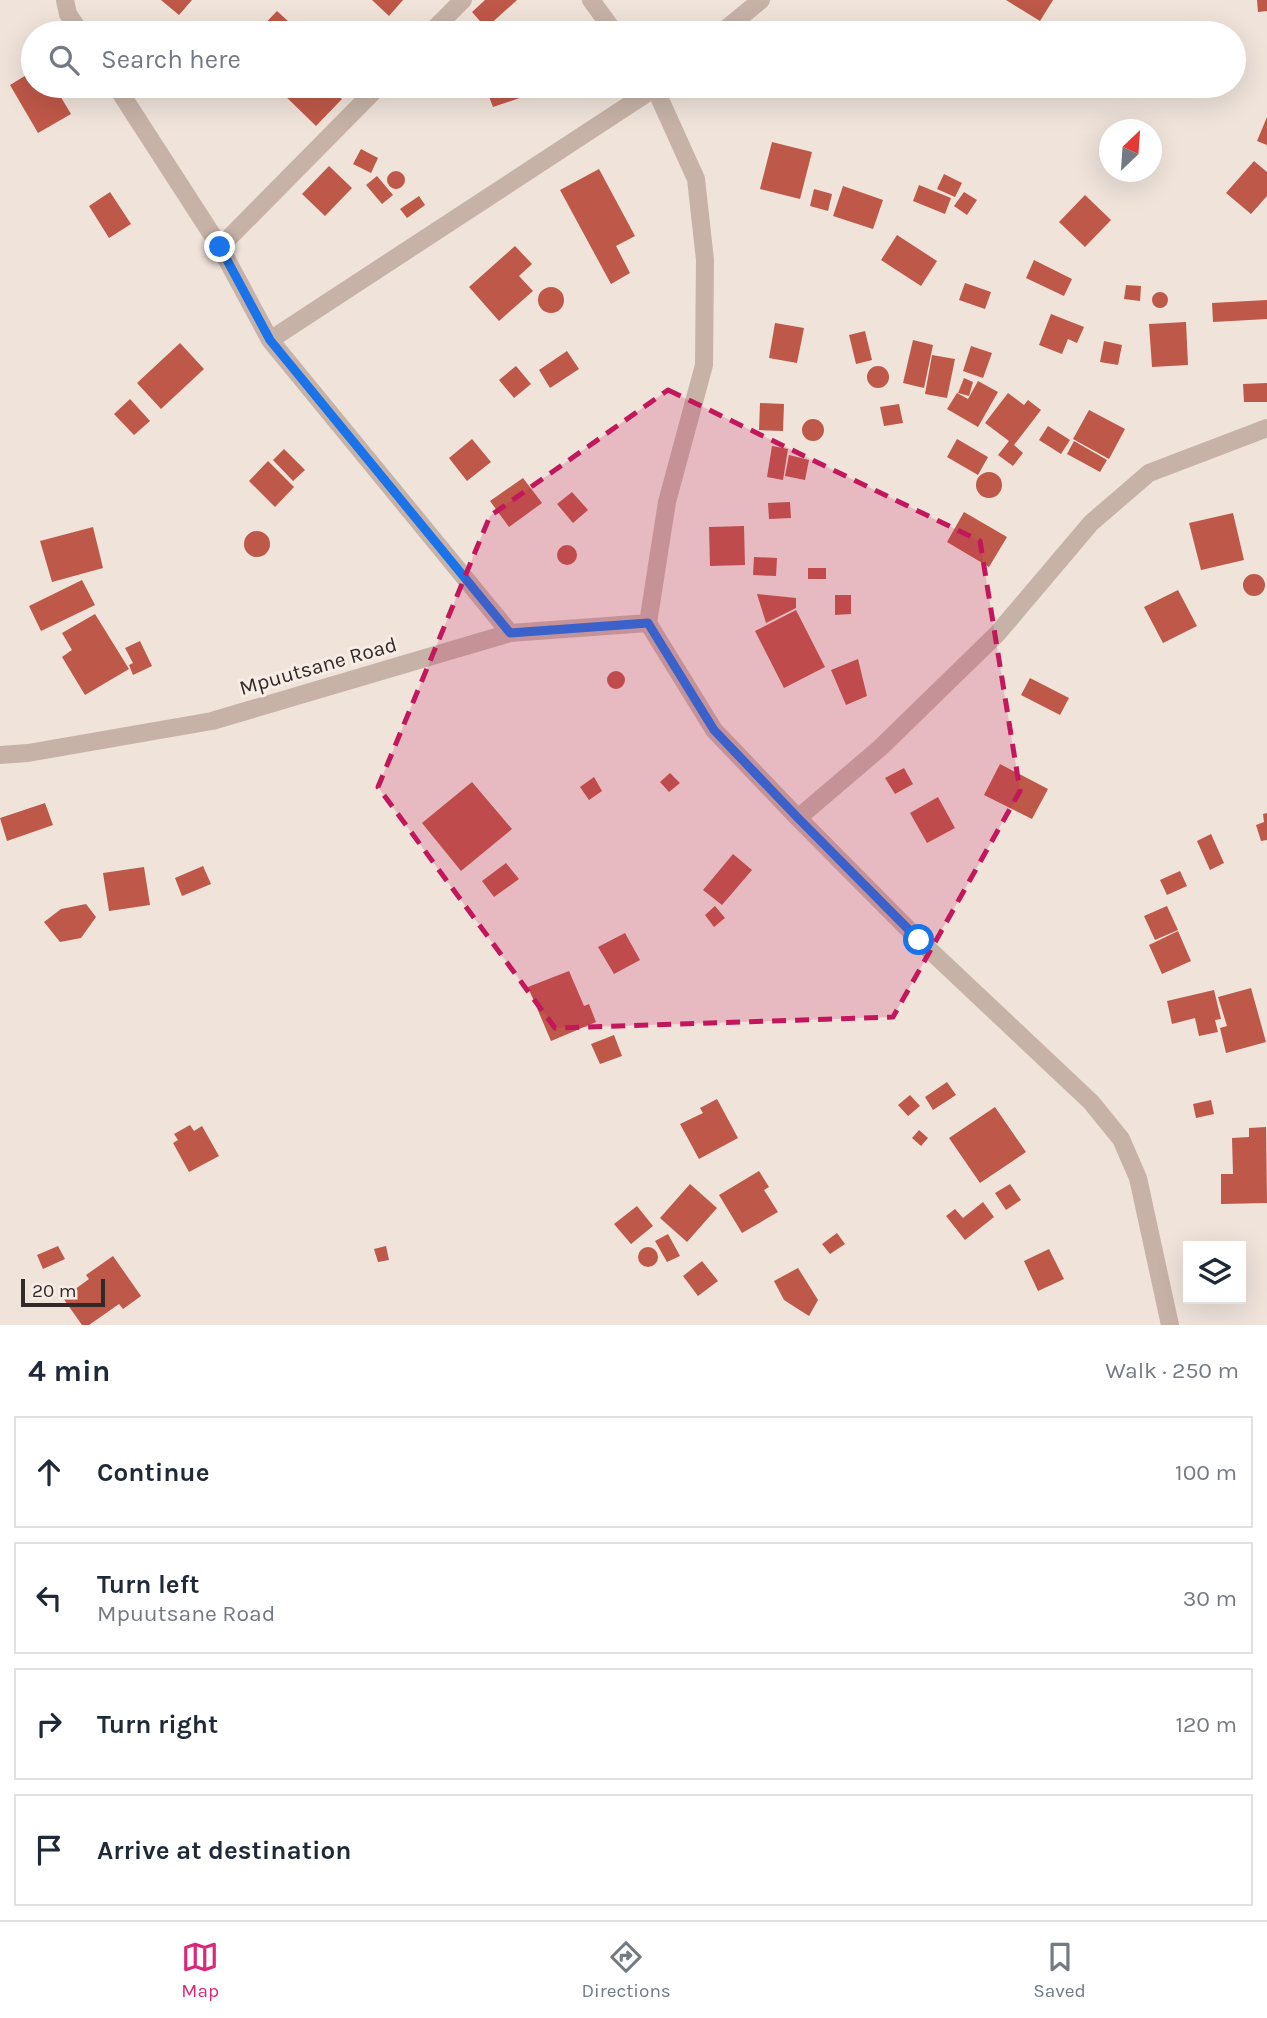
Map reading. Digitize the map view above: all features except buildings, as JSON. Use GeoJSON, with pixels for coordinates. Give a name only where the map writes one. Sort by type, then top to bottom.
{"type":"FeatureCollection","features":[{"type":"Feature","properties":{"kind":"street"},"geometry":{"type":"LineString","coordinates":[[65,0],[73,21]]}},
{"type":"Feature","properties":{"kind":"street"},"geometry":{"type":"LineString","coordinates":[[442,21],[463,0]]}},
{"type":"Feature","properties":{"kind":"street"},"geometry":{"type":"LineString","coordinates":[[591,0],[606,21]]}},
{"type":"Feature","properties":{"kind":"street"},"geometry":{"type":"LineString","coordinates":[[736,21],[761,0]]}},
{"type":"Feature","properties":{"kind":"street"},"geometry":{"type":"LineString","coordinates":[[124,98],[220,247],[270,340],[510,633]]}},
{"type":"Feature","properties":{"kind":"street"},"geometry":{"type":"LineString","coordinates":[[220,247],[367,98]]}},
{"type":"Feature","properties":{"kind":"street"},"geometry":{"type":"LineString","coordinates":[[270,340],[639,98]]}},
{"type":"Feature","properties":{"kind":"street"},"geometry":{"type":"LineString","coordinates":[[661,98],[696,179],[705,260],[704,365],[667,502],[648,623],[714,730],[919,940],[1091,1102],[1121,1139],[1138,1178],[1170,1325]]}},
{"type":"Feature","properties":{"kind":"street"},"geometry":{"type":"LineString","coordinates":[[798,818],[880,748],[997,634],[1091,523],[1149,473],[1267,428]]}},
{"type":"Feature","properties":{"kind":"street","name":"Mpuutsane Road"},"geometry":{"type":"LineString","coordinates":[[0,755],[27,753],[212,721],[510,633],[648,623]]}},
{"type":"Feature","properties":{"kind":"highlighted area"},"geometry":{"type":"Polygon","coordinates":[[[668,390],[980,541],[1020,791],[893,1017],[555,1028],[378,787],[490,516],[668,390]]]}},
{"type":"Feature","properties":{"kind":"route"},"geometry":{"type":"LineString","coordinates":[[220,247],[270,340],[510,633],[648,623],[714,730],[919,940]]}}]}
